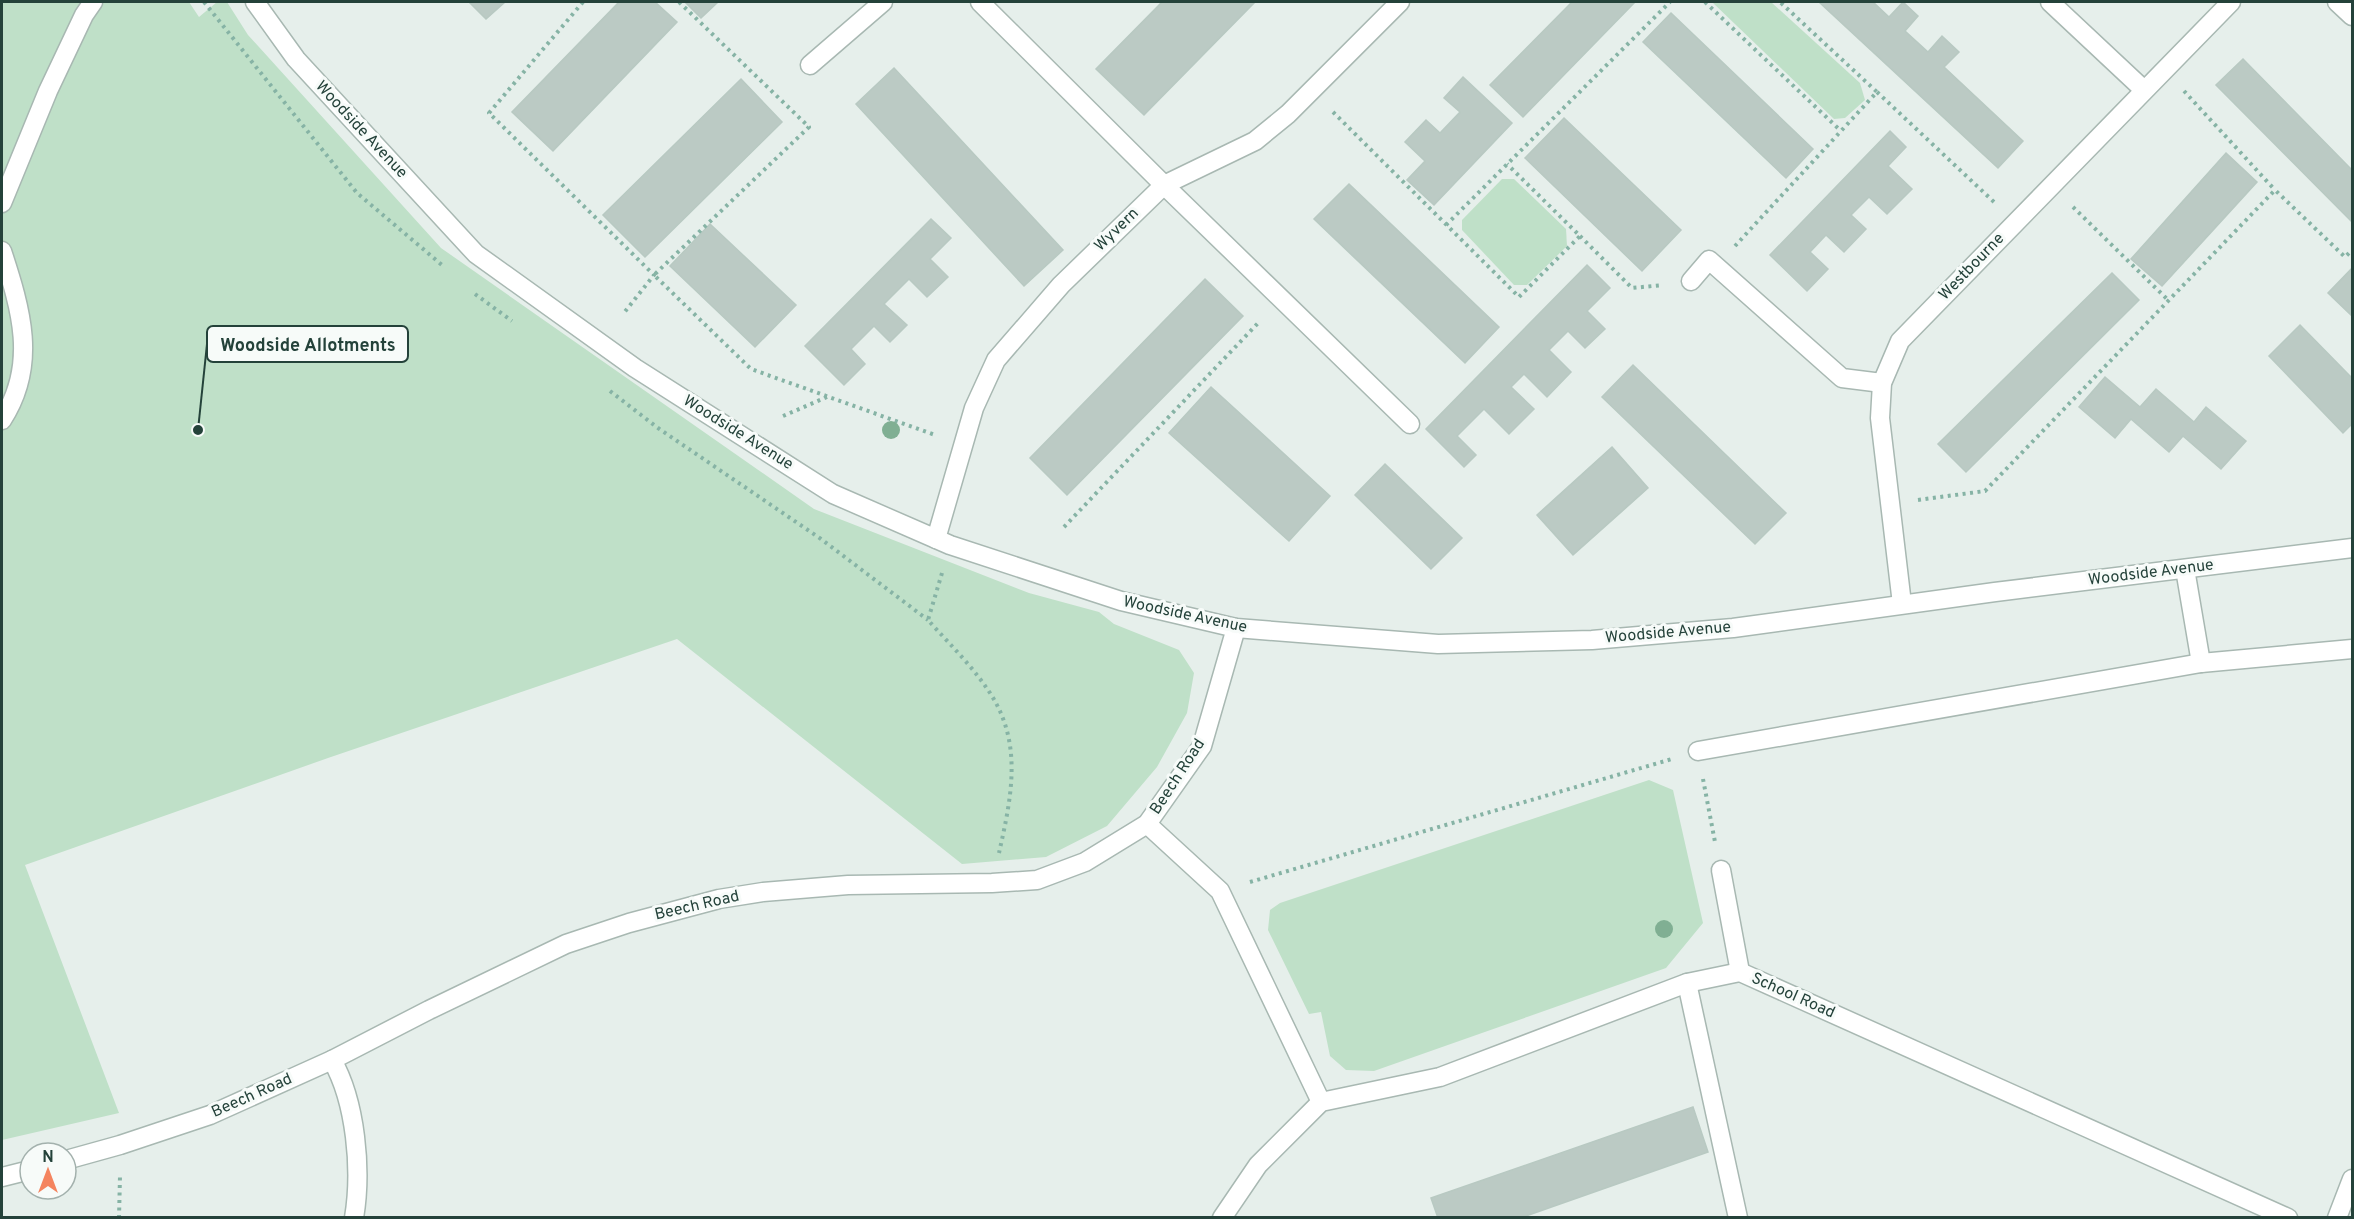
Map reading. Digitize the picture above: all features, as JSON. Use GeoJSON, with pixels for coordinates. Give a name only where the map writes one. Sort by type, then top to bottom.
{"type":"FeatureCollection","features":[{"type":"Feature","properties":{"kind":"street"},"geometry":{"type":"LineString","coordinates":[[2,203],[48,91],[84,15],[93,2]]}},
{"type":"Feature","properties":{"kind":"street","name":"Woodside Avenue"},"geometry":{"type":"LineString","coordinates":[[255,2],[296,59],[476,254],[635,368],[833,494],[943,542],[1121,602],[1236,628],[1438,644],[1580,640],[1733,628],[1902,604],[2352,548]]}},
{"type":"Feature","properties":{"kind":"street"},"geometry":{"type":"LineString","coordinates":[[810,65],[883,2]]}},
{"type":"Feature","properties":{"kind":"street"},"geometry":{"type":"LineString","coordinates":[[980,2],[1410,424]]}},
{"type":"Feature","properties":{"kind":"street","name":"Wyvern"},"geometry":{"type":"LineString","coordinates":[[943,542],[974,408],[996,360],[1061,285],[1164,185],[1255,141],[1288,114],[1400,2]]}},
{"type":"Feature","properties":{"kind":"street"},"geometry":{"type":"LineString","coordinates":[[2050,2],[2144,90]]}},
{"type":"Feature","properties":{"kind":"street","name":"Westbourne"},"geometry":{"type":"LineString","coordinates":[[1902,604],[1880,418],[1882,382],[1900,341],[2231,2]]}},
{"type":"Feature","properties":{"kind":"street"},"geometry":{"type":"LineString","coordinates":[[2337,2],[2352,16]]}},
{"type":"Feature","properties":{"kind":"street"},"geometry":{"type":"LineString","coordinates":[[2,251],[22,322],[23,366],[14,401],[2,420]]}},
{"type":"Feature","properties":{"kind":"street"},"geometry":{"type":"LineString","coordinates":[[1691,281],[1709,260],[1842,378],[1882,382]]}},
{"type":"Feature","properties":{"kind":"street"},"geometry":{"type":"LineString","coordinates":[[2184,569],[2201,663]]}},
{"type":"Feature","properties":{"kind":"street","name":"Beech Road"},"geometry":{"type":"LineString","coordinates":[[78,1157],[210,1115],[332,1060],[429,1010],[566,944],[594,933],[719,899],[773,891],[848,885],[992,883],[1036,880],[1085,862],[1147,824],[1202,746],[1236,628]]}},
{"type":"Feature","properties":{"kind":"street"},"geometry":{"type":"LineString","coordinates":[[1698,751],[2201,663],[2352,649]]}},
{"type":"Feature","properties":{"kind":"street"},"geometry":{"type":"LineString","coordinates":[[1147,824],[1220,891],[1321,1102],[1258,1165],[1222,1218]]}},
{"type":"Feature","properties":{"kind":"street"},"geometry":{"type":"LineString","coordinates":[[1721,870],[1740,972]]}},
{"type":"Feature","properties":{"kind":"street","name":"School Road"},"geometry":{"type":"LineString","coordinates":[[1321,1102],[1440,1077],[1687,983],[1740,972],[2288,1218]]}},
{"type":"Feature","properties":{"kind":"street"},"geometry":{"type":"LineString","coordinates":[[1687,983],[1738,1218]]}},
{"type":"Feature","properties":{"kind":"street"},"geometry":{"type":"LineString","coordinates":[[332,1060],[342,1077],[355,1133],[357,1200],[354,1218]]}},
{"type":"Feature","properties":{"kind":"street"},"geometry":{"type":"LineString","coordinates":[[2,1177],[18,1173]]}},
{"type":"Feature","properties":{"kind":"street"},"geometry":{"type":"LineString","coordinates":[[2337,1218],[2352,1179]]}},
{"type":"Feature","properties":{"kind":"path"},"geometry":{"type":"LineString","coordinates":[[583,2],[489,113],[750,369],[964,446]]}},
{"type":"Feature","properties":{"kind":"path"},"geometry":{"type":"LineString","coordinates":[[623,314],[654,275],[809,127],[679,2]]}},
{"type":"Feature","properties":{"kind":"path"},"geometry":{"type":"LineString","coordinates":[[1446,225],[1670,2]]}},
{"type":"Feature","properties":{"kind":"path"},"geometry":{"type":"LineString","coordinates":[[1705,2],[1841,130]]}},
{"type":"Feature","properties":{"kind":"path"},"geometry":{"type":"LineString","coordinates":[[1780,2],[2015,222]]}},
{"type":"Feature","properties":{"kind":"path"},"geometry":{"type":"LineString","coordinates":[[2164,69],[2275,190],[2345,257],[2352,250]]}},
{"type":"Feature","properties":{"kind":"path"},"geometry":{"type":"LineString","coordinates":[[1311,90],[1519,297],[1580,236]]}},
{"type":"Feature","properties":{"kind":"path"},"geometry":{"type":"LineString","coordinates":[[1716,266],[1877,92]]}},
{"type":"Feature","properties":{"kind":"path"},"geometry":{"type":"LineString","coordinates":[[1507,164],[1632,288],[1691,281]]}},
{"type":"Feature","properties":{"kind":"path"},"geometry":{"type":"LineString","coordinates":[[2051,185],[2169,300]]}},
{"type":"Feature","properties":{"kind":"path"},"geometry":{"type":"LineString","coordinates":[[1891,504],[1984,491],[2275,190]]}},
{"type":"Feature","properties":{"kind":"path"},"geometry":{"type":"LineString","coordinates":[[1064,527],[1281,298]]}},
{"type":"Feature","properties":{"kind":"path"},"geometry":{"type":"LineString","coordinates":[[607,388],[658,428],[821,539],[928,620],[978,677],[1002,715],[1011,750],[1010,801],[992,883]]}},
{"type":"Feature","properties":{"kind":"path"},"geometry":{"type":"LineString","coordinates":[[783,416],[828,397]]}},
{"type":"Feature","properties":{"kind":"path"},"geometry":{"type":"LineString","coordinates":[[928,620],[943,542]]}},
{"type":"Feature","properties":{"kind":"path"},"geometry":{"type":"LineString","coordinates":[[1220,891],[1698,751],[1721,870]]}},
{"type":"Feature","properties":{"kind":"path"},"geometry":{"type":"LineString","coordinates":[[119,1218],[120,1145]]}},
{"type":"Feature","properties":{"kind":"green space"},"geometry":{"type":"Polygon","coordinates":[[[2,2],[189,2],[199,17],[217,2],[227,2],[248,35],[441,248],[814,509],[1029,593],[1099,612],[1114,624],[1179,650],[1194,673],[1187,713],[1157,767],[1107,826],[1046,857],[962,864],[677,639],[328,758],[25,865],[119,1113],[2,1140],[2,2]]]}},
{"type":"Feature","properties":{"kind":"green space"},"geometry":{"type":"Polygon","coordinates":[[[1712,2],[1771,2],[1860,83],[1865,100],[1845,118],[1834,119],[1712,2]]]}},
{"type":"Feature","properties":{"kind":"green space"},"geometry":{"type":"Polygon","coordinates":[[[1502,179],[1514,179],[1566,229],[1567,246],[1527,285],[1514,285],[1462,230],[1462,220],[1502,179]]]}},
{"type":"Feature","properties":{"kind":"green space"},"geometry":{"type":"Polygon","coordinates":[[[1649,780],[1673,790],[1703,923],[1666,968],[1374,1071],[1346,1070],[1330,1056],[1321,1012],[1309,1014],[1268,930],[1270,910],[1280,903],[1649,780]]]}},
{"type":"Feature","properties":{"kind":"building"},"geometry":{"type":"Polygon","coordinates":[[[469,2],[505,2],[486,19],[469,2]]]}},
{"type":"Feature","properties":{"kind":"building"},"geometry":{"type":"Polygon","coordinates":[[[619,2],[655,2],[677,22],[553,151],[512,112],[619,2]]]}},
{"type":"Feature","properties":{"kind":"building"},"geometry":{"type":"Polygon","coordinates":[[[685,2],[718,2],[701,18],[685,2]]]}},
{"type":"Feature","properties":{"kind":"building"},"geometry":{"type":"Polygon","coordinates":[[[1162,2],[1255,2],[1144,115],[1096,69],[1162,2]]]}},
{"type":"Feature","properties":{"kind":"building"},"geometry":{"type":"Polygon","coordinates":[[[1572,2],[1635,2],[1523,117],[1490,85],[1572,2]]]}},
{"type":"Feature","properties":{"kind":"building"},"geometry":{"type":"Polygon","coordinates":[[[1819,2],[1873,2],[1889,17],[1903,2],[1918,16],[1905,31],[1928,52],[1942,36],[1959,52],[1944,67],[2023,141],[1998,168],[1819,2]]]}},
{"type":"Feature","properties":{"kind":"building"},"geometry":{"type":"Polygon","coordinates":[[[1671,13],[1813,149],[1786,178],[1643,42],[1671,13]]]}},
{"type":"Feature","properties":{"kind":"building"},"geometry":{"type":"Polygon","coordinates":[[[2243,59],[2352,170],[2352,222],[2216,85],[2243,59]]]}},
{"type":"Feature","properties":{"kind":"building"},"geometry":{"type":"Polygon","coordinates":[[[894,68],[1063,250],[1024,286],[856,104],[894,68]]]}},
{"type":"Feature","properties":{"kind":"building"},"geometry":{"type":"Polygon","coordinates":[[[1463,77],[1512,123],[1434,205],[1407,180],[1425,161],[1405,142],[1426,120],[1440,133],[1460,112],[1444,98],[1463,77]]]}},
{"type":"Feature","properties":{"kind":"building"},"geometry":{"type":"Polygon","coordinates":[[[741,79],[782,122],[645,257],[603,215],[741,79]]]}},
{"type":"Feature","properties":{"kind":"building"},"geometry":{"type":"Polygon","coordinates":[[[1564,118],[1681,230],[1642,271],[1525,158],[1564,118]]]}},
{"type":"Feature","properties":{"kind":"building"},"geometry":{"type":"Polygon","coordinates":[[[1890,131],[1906,147],[1888,166],[1912,189],[1887,214],[1869,197],[1851,215],[1866,229],[1844,252],[1826,235],[1810,252],[1828,269],[1807,291],[1770,255],[1890,131]]]}},
{"type":"Feature","properties":{"kind":"building"},"geometry":{"type":"Polygon","coordinates":[[[2226,153],[2257,182],[2162,286],[2131,259],[2226,153]]]}},
{"type":"Feature","properties":{"kind":"building"},"geometry":{"type":"Polygon","coordinates":[[[1349,184],[1499,327],[1465,363],[1314,219],[1349,184]]]}},
{"type":"Feature","properties":{"kind":"building"},"geometry":{"type":"Polygon","coordinates":[[[931,219],[951,238],[930,259],[948,277],[927,297],[909,279],[884,304],[907,325],[890,342],[874,326],[851,349],[865,364],[844,385],[805,346],[931,219]]]}},
{"type":"Feature","properties":{"kind":"building"},"geometry":{"type":"Polygon","coordinates":[[[710,224],[796,305],[755,347],[670,266],[710,224]]]}},
{"type":"Feature","properties":{"kind":"building"},"geometry":{"type":"Polygon","coordinates":[[[1587,265],[1610,288],[1587,311],[1605,329],[1585,348],[1568,331],[1549,350],[1571,372],[1547,397],[1524,374],[1511,387],[1534,409],[1509,434],[1484,409],[1457,436],[1476,455],[1464,467],[1426,429],[1587,265]]]}},
{"type":"Feature","properties":{"kind":"building"},"geometry":{"type":"Polygon","coordinates":[[[2352,268],[2352,316],[2328,293],[2352,268]]]}},
{"type":"Feature","properties":{"kind":"building"},"geometry":{"type":"Polygon","coordinates":[[[2112,273],[2139,300],[1966,472],[1938,444],[2112,273]]]}},
{"type":"Feature","properties":{"kind":"building"},"geometry":{"type":"Polygon","coordinates":[[[1205,279],[1243,316],[1067,495],[1030,458],[1205,279]]]}},
{"type":"Feature","properties":{"kind":"building"},"geometry":{"type":"Polygon","coordinates":[[[2300,325],[2352,378],[2352,424],[2343,433],[2269,356],[2300,325]]]}},
{"type":"Feature","properties":{"kind":"building"},"geometry":{"type":"Polygon","coordinates":[[[1633,365],[1786,513],[1755,544],[1602,397],[1633,365]]]}},
{"type":"Feature","properties":{"kind":"building"},"geometry":{"type":"Polygon","coordinates":[[[2105,377],[2140,407],[2156,389],[2194,422],[2206,407],[2246,441],[2221,469],[2183,436],[2169,452],[2131,419],[2115,438],[2079,407],[2105,377]]]}},
{"type":"Feature","properties":{"kind":"building"},"geometry":{"type":"Polygon","coordinates":[[[1211,387],[1330,496],[1289,541],[1169,433],[1211,387]]]}},
{"type":"Feature","properties":{"kind":"building"},"geometry":{"type":"Polygon","coordinates":[[[1612,447],[1648,488],[1573,555],[1537,515],[1612,447]]]}},
{"type":"Feature","properties":{"kind":"building"},"geometry":{"type":"Polygon","coordinates":[[[1385,464],[1462,538],[1431,569],[1355,495],[1385,464]]]}},
{"type":"Feature","properties":{"kind":"building"},"geometry":{"type":"Polygon","coordinates":[[[1693,1107],[1708,1152],[1520,1218],[1438,1218],[1431,1198],[1693,1107]]]}},
{"type":"Feature","properties":{"kind":"place","name":"Woodside Allotments"},"geometry":{"type":"Point","coordinates":[198,430]}}]}
